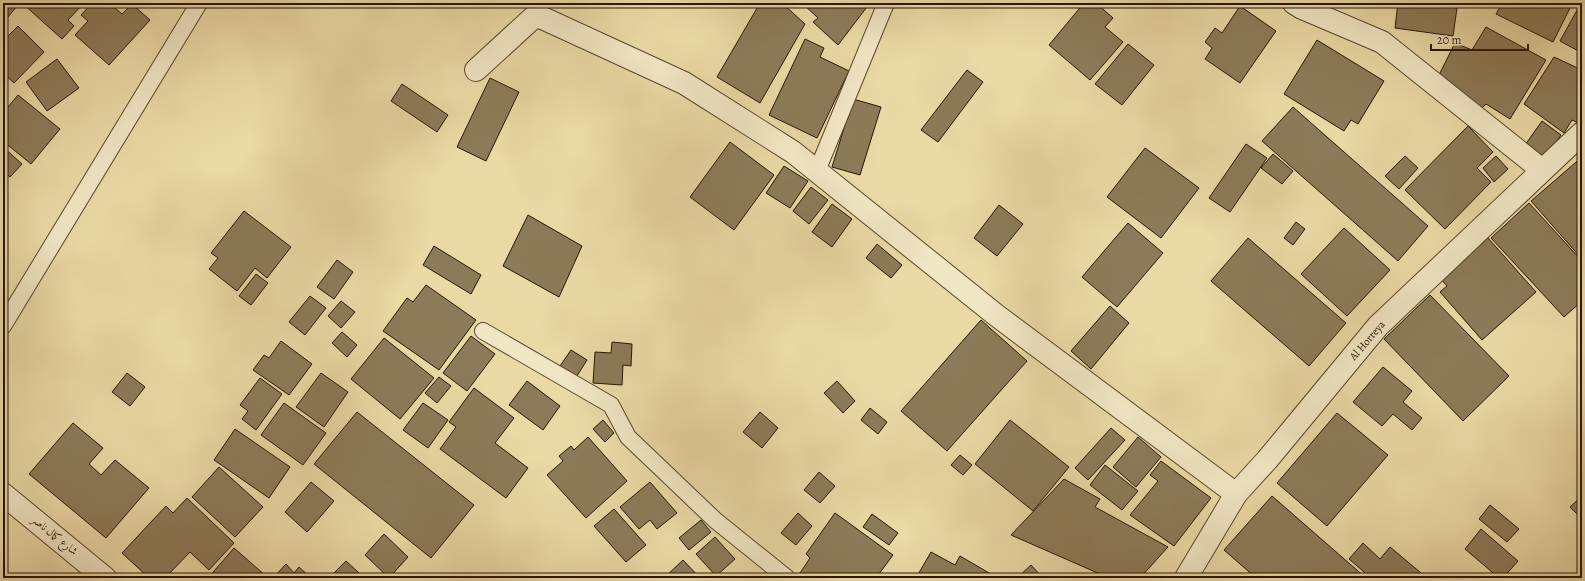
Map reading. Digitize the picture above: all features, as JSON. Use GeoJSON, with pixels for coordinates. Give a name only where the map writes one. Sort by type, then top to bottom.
{"type":"FeatureCollection","features":[{"type":"Feature","properties":{"kind":"street"},"geometry":{"type":"LineString","coordinates":[[1294,3],[1302,8],[1382,42],[1542,170]]}},
{"type":"Feature","properties":{"kind":"street"},"geometry":{"type":"LineString","coordinates":[[476,70],[536,16],[684,83],[793,152],[996,315],[1236,494]]}},
{"type":"Feature","properties":{"kind":"street","name":"Al Horreya"},"geometry":{"type":"LineString","coordinates":[[1186,578],[1236,494],[1267,460],[1378,326],[1582,133]]}},
{"type":"Feature","properties":{"kind":"street","name":"شارع كمال ناصر"},"geometry":{"type":"LineString","coordinates":[[3,494],[105,578]]}},
{"type":"Feature","properties":{"kind":"lane"},"geometry":{"type":"LineString","coordinates":[[3,326],[199,3]]}},
{"type":"Feature","properties":{"kind":"lane"},"geometry":{"type":"LineString","coordinates":[[817,171],[886,3]]}},
{"type":"Feature","properties":{"kind":"lane"},"geometry":{"type":"LineString","coordinates":[[483,331],[611,405],[628,438],[715,520],[787,578]]}},
{"type":"Feature","properties":{"kind":"building"},"geometry":{"type":"Polygon","coordinates":[[[3,3],[16,3],[18,5],[3,23],[3,3]]]}},
{"type":"Feature","properties":{"kind":"building"},"geometry":{"type":"Polygon","coordinates":[[[22,3],[84,3],[68,20],[74,26],[62,39],[22,3]]]}},
{"type":"Feature","properties":{"kind":"building"},"geometry":{"type":"Polygon","coordinates":[[[92,3],[109,3],[122,14],[132,4],[150,20],[109,65],[75,35],[88,21],[81,15],[92,3]]]}},
{"type":"Feature","properties":{"kind":"building"},"geometry":{"type":"Polygon","coordinates":[[[760,3],[782,3],[805,24],[760,103],[717,77],[760,3]]]}},
{"type":"Feature","properties":{"kind":"building"},"geometry":{"type":"Polygon","coordinates":[[[802,3],[870,3],[838,45],[813,22],[818,18],[802,3]]]}},
{"type":"Feature","properties":{"kind":"building"},"geometry":{"type":"Polygon","coordinates":[[[1084,3],[1096,3],[1113,18],[1105,27],[1123,42],[1090,80],[1049,45],[1084,3]]]}},
{"type":"Feature","properties":{"kind":"building"},"geometry":{"type":"Polygon","coordinates":[[[1398,3],[1417,3],[1457,8],[1453,36],[1395,28],[1398,3]]]}},
{"type":"Feature","properties":{"kind":"building"},"geometry":{"type":"Polygon","coordinates":[[[1502,3],[1572,4],[1553,42],[1496,14],[1502,3]]]}},
{"type":"Feature","properties":{"kind":"building"},"geometry":{"type":"Polygon","coordinates":[[[1582,3],[1582,53],[1560,41],[1582,3]]]}},
{"type":"Feature","properties":{"kind":"building"},"geometry":{"type":"Polygon","coordinates":[[[1240,6],[1276,31],[1240,83],[1205,59],[1212,48],[1205,42],[1215,28],[1222,33],[1240,6]]]}},
{"type":"Feature","properties":{"kind":"building"},"geometry":{"type":"Polygon","coordinates":[[[18,26],[44,52],[14,83],[3,73],[3,41],[18,26]]]}},
{"type":"Feature","properties":{"kind":"building"},"geometry":{"type":"Polygon","coordinates":[[[1486,27],[1546,60],[1510,119],[1486,104],[1480,110],[1439,75],[1455,43],[1472,50],[1486,27]]]}},
{"type":"Feature","properties":{"kind":"building"},"geometry":{"type":"Polygon","coordinates":[[[805,39],[824,48],[820,57],[849,71],[817,138],[769,115],[805,39]]]}},
{"type":"Feature","properties":{"kind":"building"},"geometry":{"type":"Polygon","coordinates":[[[1317,40],[1384,81],[1358,124],[1351,120],[1344,131],[1284,94],[1317,40]]]}},
{"type":"Feature","properties":{"kind":"building"},"geometry":{"type":"Polygon","coordinates":[[[1128,44],[1154,65],[1122,105],[1095,84],[1128,44]]]}},
{"type":"Feature","properties":{"kind":"building"},"geometry":{"type":"Polygon","coordinates":[[[1554,57],[1582,70],[1582,123],[1581,124],[1572,120],[1564,133],[1524,104],[1554,57]]]}},
{"type":"Feature","properties":{"kind":"building"},"geometry":{"type":"Polygon","coordinates":[[[57,59],[79,88],[47,111],[26,82],[57,59]]]}},
{"type":"Feature","properties":{"kind":"building"},"geometry":{"type":"Polygon","coordinates":[[[967,70],[983,82],[938,142],[921,130],[967,70]]]}},
{"type":"Feature","properties":{"kind":"building"},"geometry":{"type":"Polygon","coordinates":[[[490,78],[519,92],[486,161],[457,147],[490,78]]]}},
{"type":"Feature","properties":{"kind":"building"},"geometry":{"type":"Polygon","coordinates":[[[402,84],[448,115],[437,132],[391,101],[402,84]]]}},
{"type":"Feature","properties":{"kind":"building"},"geometry":{"type":"Polygon","coordinates":[[[18,95],[60,129],[31,164],[3,141],[3,113],[18,95]]]}},
{"type":"Feature","properties":{"kind":"building"},"geometry":{"type":"Polygon","coordinates":[[[853,99],[881,107],[860,175],[832,167],[853,99]]]}},
{"type":"Feature","properties":{"kind":"building"},"geometry":{"type":"Polygon","coordinates":[[[1293,107],[1428,226],[1398,261],[1262,141],[1293,107]]]}},
{"type":"Feature","properties":{"kind":"building"},"geometry":{"type":"Polygon","coordinates":[[[1542,121],[1561,135],[1544,159],[1525,145],[1542,121]]]}},
{"type":"Feature","properties":{"kind":"building"},"geometry":{"type":"Polygon","coordinates":[[[1468,126],[1493,152],[1477,168],[1491,182],[1445,229],[1405,190],[1468,126]]]}},
{"type":"Feature","properties":{"kind":"building"},"geometry":{"type":"Polygon","coordinates":[[[730,142],[774,175],[734,230],[690,197],[730,142]]]}},
{"type":"Feature","properties":{"kind":"building"},"geometry":{"type":"Polygon","coordinates":[[[1246,144],[1267,158],[1230,212],[1209,198],[1246,144]]]}},
{"type":"Feature","properties":{"kind":"building"},"geometry":{"type":"Polygon","coordinates":[[[3,147],[22,164],[10,177],[3,171],[3,147]]]}},
{"type":"Feature","properties":{"kind":"building"},"geometry":{"type":"Polygon","coordinates":[[[1145,148],[1199,188],[1161,238],[1107,197],[1145,148]]]}},
{"type":"Feature","properties":{"kind":"building"},"geometry":{"type":"Polygon","coordinates":[[[1273,154],[1293,171],[1282,184],[1261,168],[1273,154]]]}},
{"type":"Feature","properties":{"kind":"building"},"geometry":{"type":"Polygon","coordinates":[[[1405,156],[1418,168],[1399,189],[1385,176],[1405,156]]]}},
{"type":"Feature","properties":{"kind":"building"},"geometry":{"type":"Polygon","coordinates":[[[1496,156],[1508,169],[1494,182],[1483,168],[1496,156]]]}},
{"type":"Feature","properties":{"kind":"building"},"geometry":{"type":"Polygon","coordinates":[[[1582,157],[1582,257],[1581,258],[1531,201],[1582,157]]]}},
{"type":"Feature","properties":{"kind":"building"},"geometry":{"type":"Polygon","coordinates":[[[784,166],[808,181],[790,208],[766,193],[784,166]]]}},
{"type":"Feature","properties":{"kind":"building"},"geometry":{"type":"Polygon","coordinates":[[[811,187],[828,200],[809,224],[793,211],[811,187]]]}},
{"type":"Feature","properties":{"kind":"building"},"geometry":{"type":"Polygon","coordinates":[[[1529,203],[1582,261],[1582,301],[1564,317],[1491,238],[1529,203]]]}},
{"type":"Feature","properties":{"kind":"building"},"geometry":{"type":"Polygon","coordinates":[[[832,204],[852,219],[832,247],[812,232],[832,204]]]}},
{"type":"Feature","properties":{"kind":"building"},"geometry":{"type":"Polygon","coordinates":[[[999,205],[1023,224],[997,256],[974,238],[999,205]]]}},
{"type":"Feature","properties":{"kind":"building"},"geometry":{"type":"Polygon","coordinates":[[[244,211],[291,247],[267,278],[255,268],[237,291],[209,269],[218,258],[211,253],[244,211]]]}},
{"type":"Feature","properties":{"kind":"building"},"geometry":{"type":"Polygon","coordinates":[[[528,215],[582,246],[559,297],[503,266],[528,215]]]}},
{"type":"Feature","properties":{"kind":"building"},"geometry":{"type":"Polygon","coordinates":[[[1296,222],[1305,229],[1293,245],[1284,238],[1296,222]]]}},
{"type":"Feature","properties":{"kind":"building"},"geometry":{"type":"Polygon","coordinates":[[[1128,223],[1163,253],[1117,307],[1082,277],[1128,223]]]}},
{"type":"Feature","properties":{"kind":"building"},"geometry":{"type":"Polygon","coordinates":[[[1344,228],[1390,270],[1347,316],[1301,274],[1344,228]]]}},
{"type":"Feature","properties":{"kind":"building"},"geometry":{"type":"Polygon","coordinates":[[[1248,238],[1346,323],[1309,366],[1211,281],[1248,238]]]}},
{"type":"Feature","properties":{"kind":"building"},"geometry":{"type":"Polygon","coordinates":[[[1488,238],[1536,292],[1482,340],[1440,292],[1447,286],[1441,279],[1488,238]]]}},
{"type":"Feature","properties":{"kind":"building"},"geometry":{"type":"Polygon","coordinates":[[[877,244],[902,265],[891,278],[866,258],[877,244]]]}},
{"type":"Feature","properties":{"kind":"building"},"geometry":{"type":"Polygon","coordinates":[[[434,246],[481,275],[471,294],[423,265],[434,246]]]}},
{"type":"Feature","properties":{"kind":"building"},"geometry":{"type":"Polygon","coordinates":[[[337,260],[353,272],[334,299],[317,287],[337,260]]]}},
{"type":"Feature","properties":{"kind":"building"},"geometry":{"type":"Polygon","coordinates":[[[256,274],[268,283],[251,305],[239,296],[256,274]]]}},
{"type":"Feature","properties":{"kind":"building"},"geometry":{"type":"Polygon","coordinates":[[[426,285],[476,320],[439,370],[383,331],[407,298],[413,302],[426,285]]]}},
{"type":"Feature","properties":{"kind":"building"},"geometry":{"type":"Polygon","coordinates":[[[1430,295],[1509,376],[1463,421],[1384,339],[1430,295]]]}},
{"type":"Feature","properties":{"kind":"building"},"geometry":{"type":"Polygon","coordinates":[[[310,296],[326,308],[305,335],[289,322],[310,296]]]}},
{"type":"Feature","properties":{"kind":"building"},"geometry":{"type":"Polygon","coordinates":[[[341,301],[355,312],[341,328],[328,316],[341,301]]]}},
{"type":"Feature","properties":{"kind":"building"},"geometry":{"type":"Polygon","coordinates":[[[1110,306],[1129,323],[1091,369],[1071,351],[1110,306]]]}},
{"type":"Feature","properties":{"kind":"building"},"geometry":{"type":"Polygon","coordinates":[[[981,320],[1027,361],[947,451],[901,411],[981,320]]]}},
{"type":"Feature","properties":{"kind":"building"},"geometry":{"type":"Polygon","coordinates":[[[342,332],[357,345],[347,357],[332,343],[342,332]]]}},
{"type":"Feature","properties":{"kind":"building"},"geometry":{"type":"Polygon","coordinates":[[[471,336],[495,354],[467,391],[443,373],[471,336]]]}},
{"type":"Feature","properties":{"kind":"building"},"geometry":{"type":"Polygon","coordinates":[[[384,338],[434,378],[400,419],[351,379],[384,338]]]}},
{"type":"Feature","properties":{"kind":"building"},"geometry":{"type":"Polygon","coordinates":[[[281,341],[312,364],[289,395],[253,370],[264,355],[269,358],[281,341]]]}},
{"type":"Feature","properties":{"kind":"building"},"geometry":{"type":"Polygon","coordinates":[[[612,342],[632,344],[631,366],[623,365],[622,385],[593,383],[595,352],[611,353],[612,342]]]}},
{"type":"Feature","properties":{"kind":"building"},"geometry":{"type":"Polygon","coordinates":[[[571,350],[587,360],[577,376],[560,366],[571,350]]]}},
{"type":"Feature","properties":{"kind":"building"},"geometry":{"type":"Polygon","coordinates":[[[1383,367],[1412,391],[1403,402],[1422,418],[1412,430],[1393,414],[1382,426],[1353,402],[1383,367]]]}},
{"type":"Feature","properties":{"kind":"building"},"geometry":{"type":"Polygon","coordinates":[[[127,373],[145,387],[130,406],[112,392],[127,373]]]}},
{"type":"Feature","properties":{"kind":"building"},"geometry":{"type":"Polygon","coordinates":[[[321,373],[348,392],[324,427],[296,407],[321,373]]]}},
{"type":"Feature","properties":{"kind":"building"},"geometry":{"type":"Polygon","coordinates":[[[439,377],[451,386],[437,403],[425,393],[439,377]]]}},
{"type":"Feature","properties":{"kind":"building"},"geometry":{"type":"Polygon","coordinates":[[[260,378],[282,394],[256,430],[242,419],[248,411],[240,405],[260,378]]]}},
{"type":"Feature","properties":{"kind":"building"},"geometry":{"type":"Polygon","coordinates":[[[527,381],[560,406],[543,430],[509,405],[527,381]]]}},
{"type":"Feature","properties":{"kind":"building"},"geometry":{"type":"Polygon","coordinates":[[[837,381],[855,401],[843,413],[824,393],[837,381]]]}},
{"type":"Feature","properties":{"kind":"building"},"geometry":{"type":"Polygon","coordinates":[[[474,388],[514,418],[495,443],[528,468],[506,498],[440,449],[456,427],[449,422],[474,388]]]}},
{"type":"Feature","properties":{"kind":"building"},"geometry":{"type":"Polygon","coordinates":[[[284,403],[326,433],[303,465],[261,435],[284,403]]]}},
{"type":"Feature","properties":{"kind":"building"},"geometry":{"type":"Polygon","coordinates":[[[423,403],[448,420],[428,448],[403,430],[423,403]]]}},
{"type":"Feature","properties":{"kind":"building"},"geometry":{"type":"Polygon","coordinates":[[[870,408],[887,422],[878,434],[861,420],[870,408]]]}},
{"type":"Feature","properties":{"kind":"building"},"geometry":{"type":"Polygon","coordinates":[[[357,412],[474,505],[431,558],[314,464],[357,412]]]}},
{"type":"Feature","properties":{"kind":"building"},"geometry":{"type":"Polygon","coordinates":[[[760,412],[778,428],[762,448],[743,432],[760,412]]]}},
{"type":"Feature","properties":{"kind":"building"},"geometry":{"type":"Polygon","coordinates":[[[1337,413],[1388,455],[1327,526],[1277,483],[1337,413]]]}},
{"type":"Feature","properties":{"kind":"building"},"geometry":{"type":"Polygon","coordinates":[[[603,420],[614,433],[605,442],[593,429],[603,420]]]}},
{"type":"Feature","properties":{"kind":"building"},"geometry":{"type":"Polygon","coordinates":[[[1010,420],[1069,467],[1033,511],[975,464],[1010,420]]]}},
{"type":"Feature","properties":{"kind":"building"},"geometry":{"type":"Polygon","coordinates":[[[73,423],[103,448],[89,464],[101,475],[115,460],[149,488],[106,538],[29,474],[73,423]]]}},
{"type":"Feature","properties":{"kind":"building"},"geometry":{"type":"Polygon","coordinates":[[[1111,428],[1125,440],[1088,480],[1075,468],[1111,428]]]}},
{"type":"Feature","properties":{"kind":"building"},"geometry":{"type":"Polygon","coordinates":[[[235,429],[290,467],[269,498],[214,460],[235,429]]]}},
{"type":"Feature","properties":{"kind":"building"},"geometry":{"type":"Polygon","coordinates":[[[588,437],[627,481],[586,518],[547,475],[563,461],[559,456],[571,446],[574,450],[588,437]]]}},
{"type":"Feature","properties":{"kind":"building"},"geometry":{"type":"Polygon","coordinates":[[[1138,437],[1161,457],[1136,487],[1113,467],[1138,437]]]}},
{"type":"Feature","properties":{"kind":"building"},"geometry":{"type":"Polygon","coordinates":[[[960,455],[972,465],[963,475],[951,465],[960,455]]]}},
{"type":"Feature","properties":{"kind":"building"},"geometry":{"type":"Polygon","coordinates":[[[1161,461],[1211,498],[1174,546],[1130,515],[1158,481],[1150,475],[1161,461]]]}},
{"type":"Feature","properties":{"kind":"building"},"geometry":{"type":"Polygon","coordinates":[[[1105,465],[1138,491],[1122,510],[1090,485],[1105,465]]]}},
{"type":"Feature","properties":{"kind":"building"},"geometry":{"type":"Polygon","coordinates":[[[219,467],[263,507],[235,537],[192,497],[219,467]]]}},
{"type":"Feature","properties":{"kind":"building"},"geometry":{"type":"Polygon","coordinates":[[[819,472],[835,486],[820,503],[804,490],[819,472]]]}},
{"type":"Feature","properties":{"kind":"building"},"geometry":{"type":"Polygon","coordinates":[[[1064,479],[1100,499],[1095,507],[1168,547],[1140,578],[1109,578],[1011,535],[1064,479]]]}},
{"type":"Feature","properties":{"kind":"building"},"geometry":{"type":"Polygon","coordinates":[[[311,482],[334,501],[307,532],[285,512],[311,482]]]}},
{"type":"Feature","properties":{"kind":"building"},"geometry":{"type":"Polygon","coordinates":[[[650,482],[677,513],[657,529],[650,520],[639,529],[620,507],[650,482]]]}},
{"type":"Feature","properties":{"kind":"building"},"geometry":{"type":"Polygon","coordinates":[[[1272,496],[1366,578],[1256,578],[1224,550],[1272,496]]]}},
{"type":"Feature","properties":{"kind":"building"},"geometry":{"type":"Polygon","coordinates":[[[1582,496],[1582,519],[1570,507],[1582,496]]]}},
{"type":"Feature","properties":{"kind":"building"},"geometry":{"type":"Polygon","coordinates":[[[187,498],[234,543],[209,570],[190,552],[165,578],[149,578],[122,553],[166,506],[173,513],[187,498]]]}},
{"type":"Feature","properties":{"kind":"building"},"geometry":{"type":"Polygon","coordinates":[[[1490,505],[1519,529],[1507,542],[1479,519],[1490,505]]]}},
{"type":"Feature","properties":{"kind":"building"},"geometry":{"type":"Polygon","coordinates":[[[614,509],[646,545],[626,562],[594,526],[614,509]]]}},
{"type":"Feature","properties":{"kind":"building"},"geometry":{"type":"Polygon","coordinates":[[[798,513],[812,526],[796,545],[781,533],[798,513]]]}},
{"type":"Feature","properties":{"kind":"building"},"geometry":{"type":"Polygon","coordinates":[[[835,513],[893,555],[876,578],[807,578],[800,573],[810,558],[806,554],[835,513]]]}},
{"type":"Feature","properties":{"kind":"building"},"geometry":{"type":"Polygon","coordinates":[[[872,514],[898,533],[889,545],[863,527],[872,514]]]}},
{"type":"Feature","properties":{"kind":"building"},"geometry":{"type":"Polygon","coordinates":[[[701,520],[711,532],[689,550],[679,538],[701,520]]]}},
{"type":"Feature","properties":{"kind":"building"},"geometry":{"type":"Polygon","coordinates":[[[1481,529],[1518,561],[1503,578],[1499,578],[1465,549],[1481,529]]]}},
{"type":"Feature","properties":{"kind":"building"},"geometry":{"type":"Polygon","coordinates":[[[384,534],[408,557],[389,578],[365,555],[384,534]]]}},
{"type":"Feature","properties":{"kind":"building"},"geometry":{"type":"Polygon","coordinates":[[[715,537],[735,559],[716,576],[696,554],[715,537]]]}},
{"type":"Feature","properties":{"kind":"building"},"geometry":{"type":"Polygon","coordinates":[[[1363,543],[1380,559],[1390,547],[1427,578],[1371,578],[1349,559],[1363,543]]]}},
{"type":"Feature","properties":{"kind":"building"},"geometry":{"type":"Polygon","coordinates":[[[234,548],[266,576],[264,578],[208,578],[234,548]]]}},
{"type":"Feature","properties":{"kind":"building"},"geometry":{"type":"Polygon","coordinates":[[[931,552],[955,565],[960,556],[996,577],[916,578],[931,552]]]}},
{"type":"Feature","properties":{"kind":"building"},"geometry":{"type":"Polygon","coordinates":[[[683,560],[700,578],[664,578],[683,560]]]}},
{"type":"Feature","properties":{"kind":"building"},"geometry":{"type":"Polygon","coordinates":[[[346,561],[359,573],[355,578],[340,578],[334,573],[346,561]]]}},
{"type":"Feature","properties":{"kind":"building"},"geometry":{"type":"Polygon","coordinates":[[[286,564],[294,573],[299,567],[311,578],[273,578],[286,564]]]}},
{"type":"Feature","properties":{"kind":"building"},"geometry":{"type":"Polygon","coordinates":[[[1031,565],[1043,578],[1017,578],[1031,565]]]}}]}
